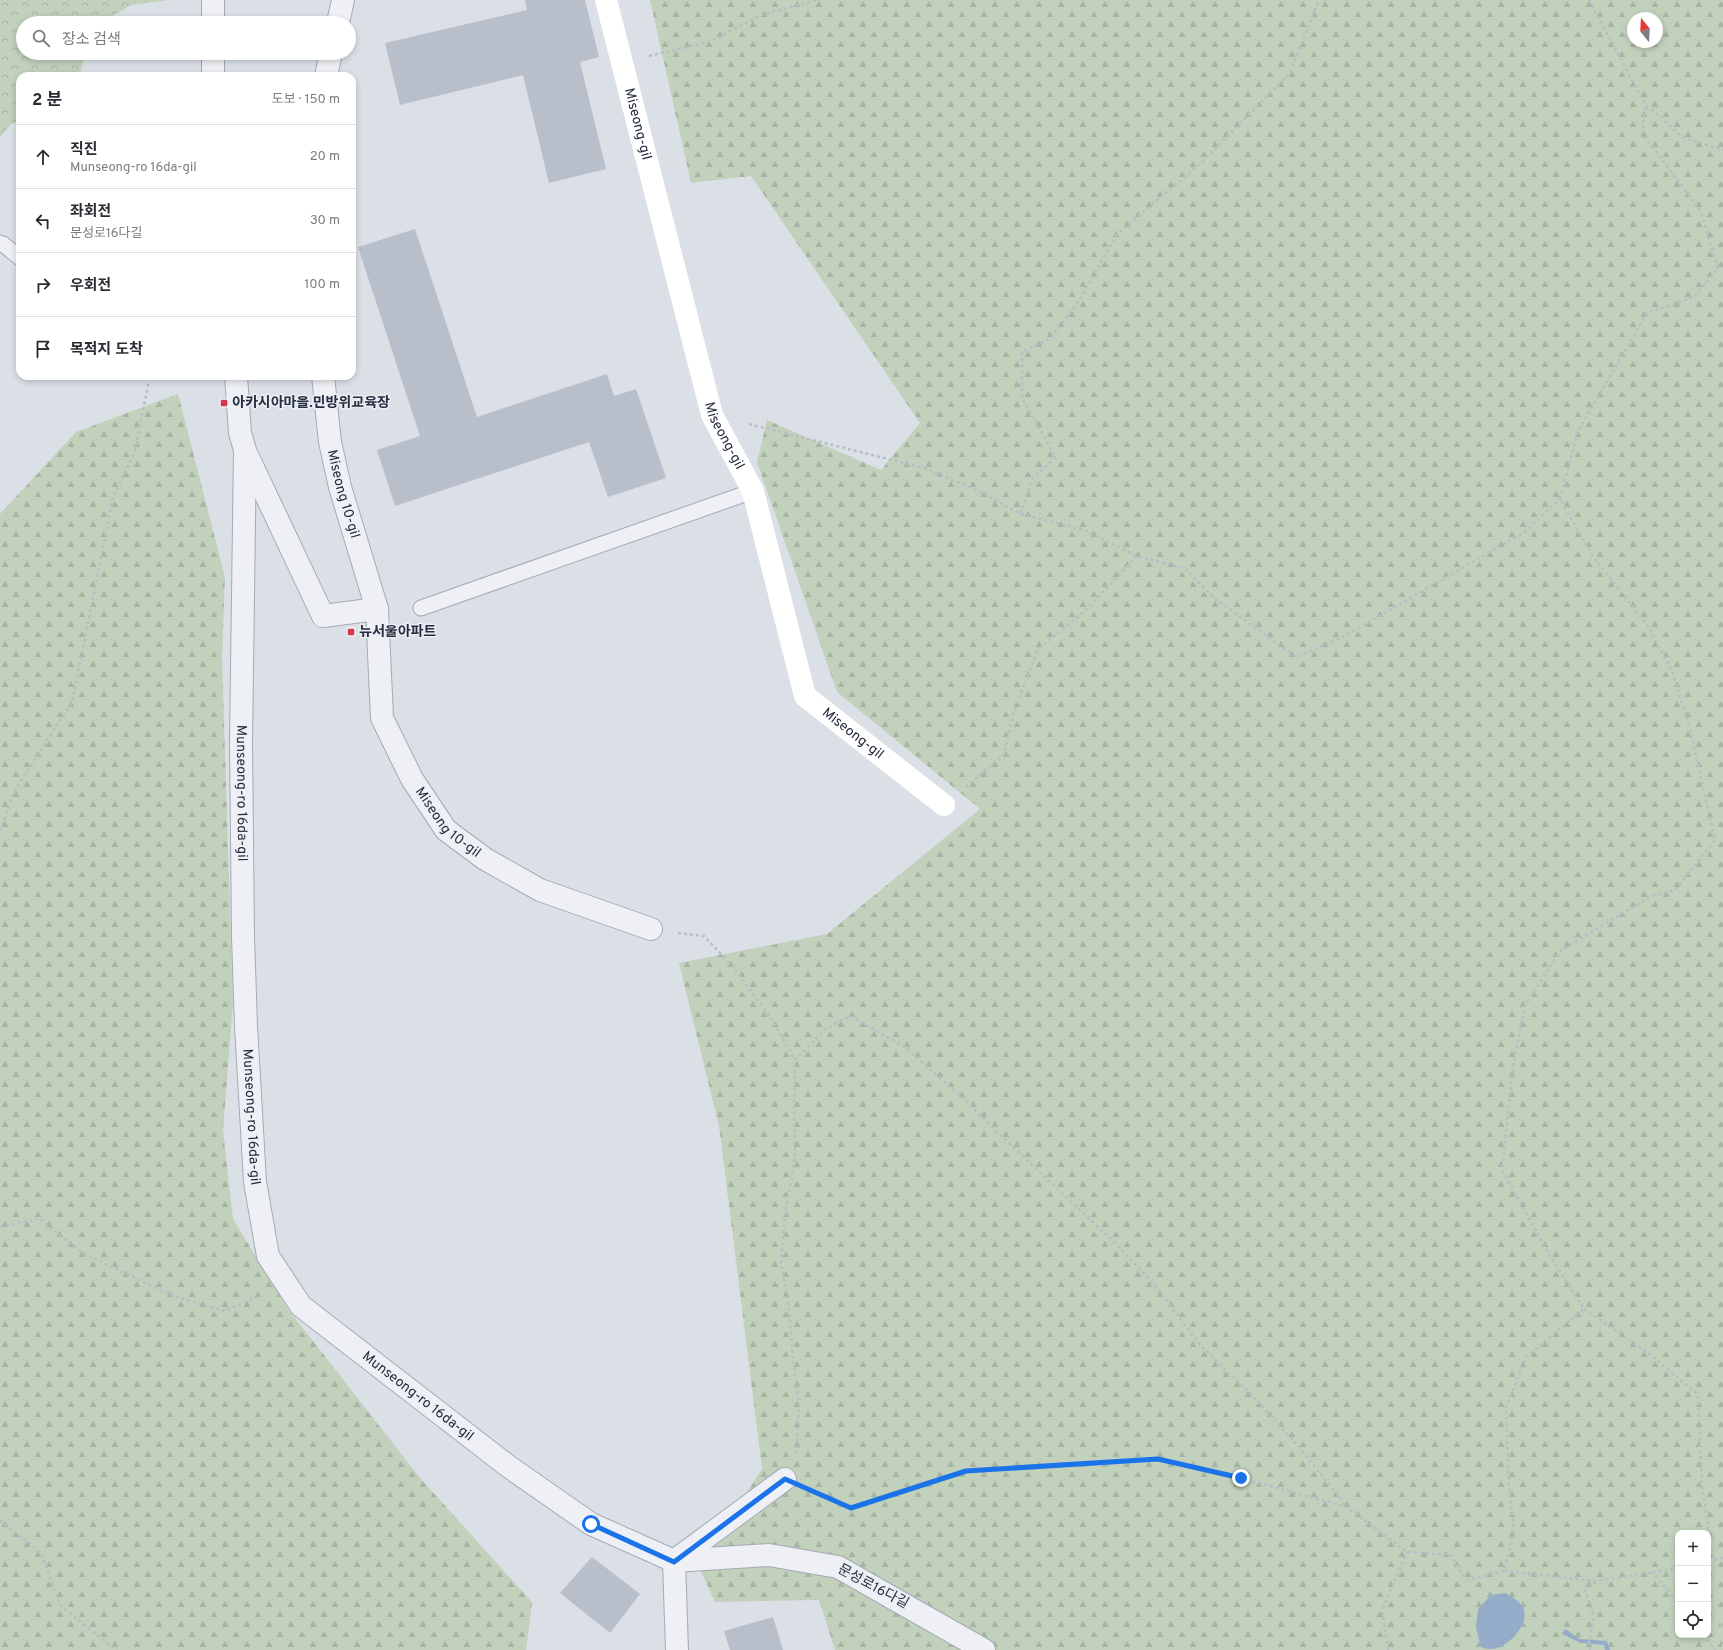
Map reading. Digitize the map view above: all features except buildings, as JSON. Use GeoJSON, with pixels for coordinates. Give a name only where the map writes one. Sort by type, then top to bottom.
{"type":"FeatureCollection","features":[{"type":"Feature","properties":{"kind":"street"},"geometry":{"type":"LineString","coordinates":[[213,0],[213,16]]}},
{"type":"Feature","properties":{"kind":"street"},"geometry":{"type":"LineString","coordinates":[[340,16],[343,0]]}},
{"type":"Feature","properties":{"kind":"street","name":"Miseong-gil"},"geometry":{"type":"LineString","coordinates":[[606,0],[712,415],[754,491],[804,696],[944,805]]}},
{"type":"Feature","properties":{"kind":"street"},"geometry":{"type":"LineString","coordinates":[[213,60],[213,72]]}},
{"type":"Feature","properties":{"kind":"street"},"geometry":{"type":"LineString","coordinates":[[327,72],[329,60]]}},
{"type":"Feature","properties":{"kind":"street","name":"Munseong-ro 16da-gil"},"geometry":{"type":"LineString","coordinates":[[236,380],[240,433],[245,450],[241,742],[242,937],[255,1182],[268,1256],[301,1306],[508,1466],[591,1524],[674,1562]]}},
{"type":"Feature","properties":{"kind":"street","name":"Miseong 10-gil"},"geometry":{"type":"LineString","coordinates":[[323,380],[330,442],[340,487],[376,609],[382,718],[412,779],[446,830],[485,859],[540,890],[651,929]]}},
{"type":"Feature","properties":{"kind":"street"},"geometry":{"type":"LineString","coordinates":[[245,450],[323,616],[376,609]]}},
{"type":"Feature","properties":{"kind":"street"},"geometry":{"type":"LineString","coordinates":[[676,1650],[674,1562],[785,1479]]}},
{"type":"Feature","properties":{"kind":"street","name":"문성로16다길"},"geometry":{"type":"LineString","coordinates":[[674,1562],[769,1556],[838,1566],[984,1650]]}},
{"type":"Feature","properties":{"kind":"lane"},"geometry":{"type":"LineString","coordinates":[[0,243],[16,255]]}},
{"type":"Feature","properties":{"kind":"lane"},"geometry":{"type":"LineString","coordinates":[[421,608],[754,491]]}},
{"type":"Feature","properties":{"kind":"path"},"geometry":{"type":"LineString","coordinates":[[621,63],[712,41],[759,16],[816,0]]}},
{"type":"Feature","properties":{"kind":"path"},"geometry":{"type":"LineString","coordinates":[[1021,514],[1032,479],[1056,457],[1022,398],[1022,352],[1051,338],[1080,299],[1117,234],[1201,163],[1289,74],[1319,0]]}},
{"type":"Feature","properties":{"kind":"path"},"geometry":{"type":"LineString","coordinates":[[1589,0],[1646,106],[1654,111],[1682,137],[1723,150]]}},
{"type":"Feature","properties":{"kind":"path"},"geometry":{"type":"LineString","coordinates":[[712,415],[924,468],[983,493],[1021,514],[1084,530],[1137,556],[1184,568],[1213,597],[1296,657],[1343,637],[1523,533],[1560,499],[1578,431],[1647,313],[1694,297],[1718,268],[1700,210],[1642,133],[1646,106]]}},
{"type":"Feature","properties":{"kind":"path"},"geometry":{"type":"LineString","coordinates":[[0,831],[15,790],[72,702],[113,496],[134,454],[149,381]]}},
{"type":"Feature","properties":{"kind":"path"},"geometry":{"type":"LineString","coordinates":[[1560,499],[1592,555],[1647,625],[1672,671],[1690,729],[1715,840],[1675,890],[1652,896],[1560,951],[1525,1005],[1514,1066],[1502,1170],[1549,1254],[1584,1309],[1651,1355],[1698,1395],[1702,1459],[1702,1488],[1709,1527],[1707,1530]]}},
{"type":"Feature","properties":{"kind":"path"},"geometry":{"type":"LineString","coordinates":[[944,805],[1004,754],[1014,711],[1038,649],[1085,611],[1137,556]]}},
{"type":"Feature","properties":{"kind":"path"},"geometry":{"type":"LineString","coordinates":[[651,929],[704,936],[732,966],[770,1018],[795,1060],[795,1158],[785,1214],[781,1262],[789,1307],[793,1359],[799,1404],[795,1465],[785,1479],[851,1508],[966,1471],[1158,1459],[1241,1478],[1347,1507]]}},
{"type":"Feature","properties":{"kind":"path"},"geometry":{"type":"LineString","coordinates":[[795,1060],[824,1030],[850,1016],[905,1047],[966,1100],[1110,1239],[1154,1284],[1201,1346],[1246,1389],[1298,1446],[1347,1507],[1407,1552],[1451,1555],[1466,1580],[1504,1571],[1596,1581],[1675,1568]]}},
{"type":"Feature","properties":{"kind":"path"},"geometry":{"type":"LineString","coordinates":[[0,1227],[40,1219],[81,1252],[171,1295],[223,1311],[264,1295]]}},
{"type":"Feature","properties":{"kind":"path"},"geometry":{"type":"LineString","coordinates":[[1504,1571],[1514,1531],[1509,1484],[1506,1407],[1526,1357],[1584,1309]]}},
{"type":"Feature","properties":{"kind":"path"},"geometry":{"type":"LineString","coordinates":[[0,1520],[41,1553],[60,1605],[106,1643],[118,1650]]}},
{"type":"Feature","properties":{"kind":"path"},"geometry":{"type":"LineString","coordinates":[[1388,1650],[1382,1611],[1407,1552]]}},
{"type":"Feature","properties":{"kind":"path"},"geometry":{"type":"LineString","coordinates":[[1711,1560],[1723,1558]]}},
{"type":"Feature","properties":{"kind":"path"},"geometry":{"type":"LineString","coordinates":[[1651,1572],[1675,1598]]}},
{"type":"Feature","properties":{"kind":"path"},"geometry":{"type":"LineString","coordinates":[[1590,1650],[1589,1642],[1594,1616],[1586,1591],[1596,1581]]}},
{"type":"Feature","properties":{"kind":"path"},"geometry":{"type":"LineString","coordinates":[[1705,1638],[1715,1650]]}},
{"type":"Feature","properties":{"kind":"green space"},"geometry":{"type":"Polygon","coordinates":[[[0,0],[168,0],[131,5],[113,16],[16,16],[16,60],[84,60],[80,72],[16,72],[16,123],[12,123],[0,137],[0,0]]]}},
{"type":"Feature","properties":{"kind":"green space"},"geometry":{"type":"Polygon","coordinates":[[[650,0],[1723,0],[1723,1650],[835,1650],[819,1600],[715,1602],[699,1567],[762,1469],[719,1126],[679,963],[827,934],[980,809],[837,692],[757,462],[767,420],[881,470],[920,423],[751,176],[691,183],[650,0]]]}},
{"type":"Feature","properties":{"kind":"green space"},"geometry":{"type":"Polygon","coordinates":[[[178,394],[225,577],[222,659],[233,1004],[223,1130],[233,1219],[288,1309],[420,1478],[532,1602],[526,1650],[0,1650],[0,514],[76,432],[178,394]]]}},
{"type":"Feature","properties":{"kind":"green space"},"geometry":{"type":"Polygon","coordinates":[[[1720,1611],[1723,1615],[1723,1650],[1722,1650],[1720,1611]]]}},
{"type":"Feature","properties":{"kind":"water"},"geometry":{"type":"Polygon","coordinates":[[[1505,1593],[1522,1606],[1524,1620],[1521,1627],[1504,1645],[1490,1649],[1481,1647],[1476,1627],[1478,1609],[1491,1595],[1505,1593]]]}},
{"type":"Feature","properties":{"kind":"water"},"geometry":{"type":"Polygon","coordinates":[[[1565,1629],[1580,1639],[1607,1641],[1610,1650],[1605,1650],[1604,1645],[1581,1643],[1562,1634],[1565,1629]]]}},
{"type":"Feature","properties":{"kind":"place","name":"아카시아마을.민방위교육장"},"geometry":{"type":"Point","coordinates":[224,403]}},
{"type":"Feature","properties":{"kind":"place","name":"뉴서울아파트"},"geometry":{"type":"Point","coordinates":[351,632]}},
{"type":"Feature","properties":{"kind":"route"},"geometry":{"type":"LineString","coordinates":[[591,1524],[674,1562],[785,1479],[851,1508],[966,1471],[1158,1459],[1241,1478]]}}]}
